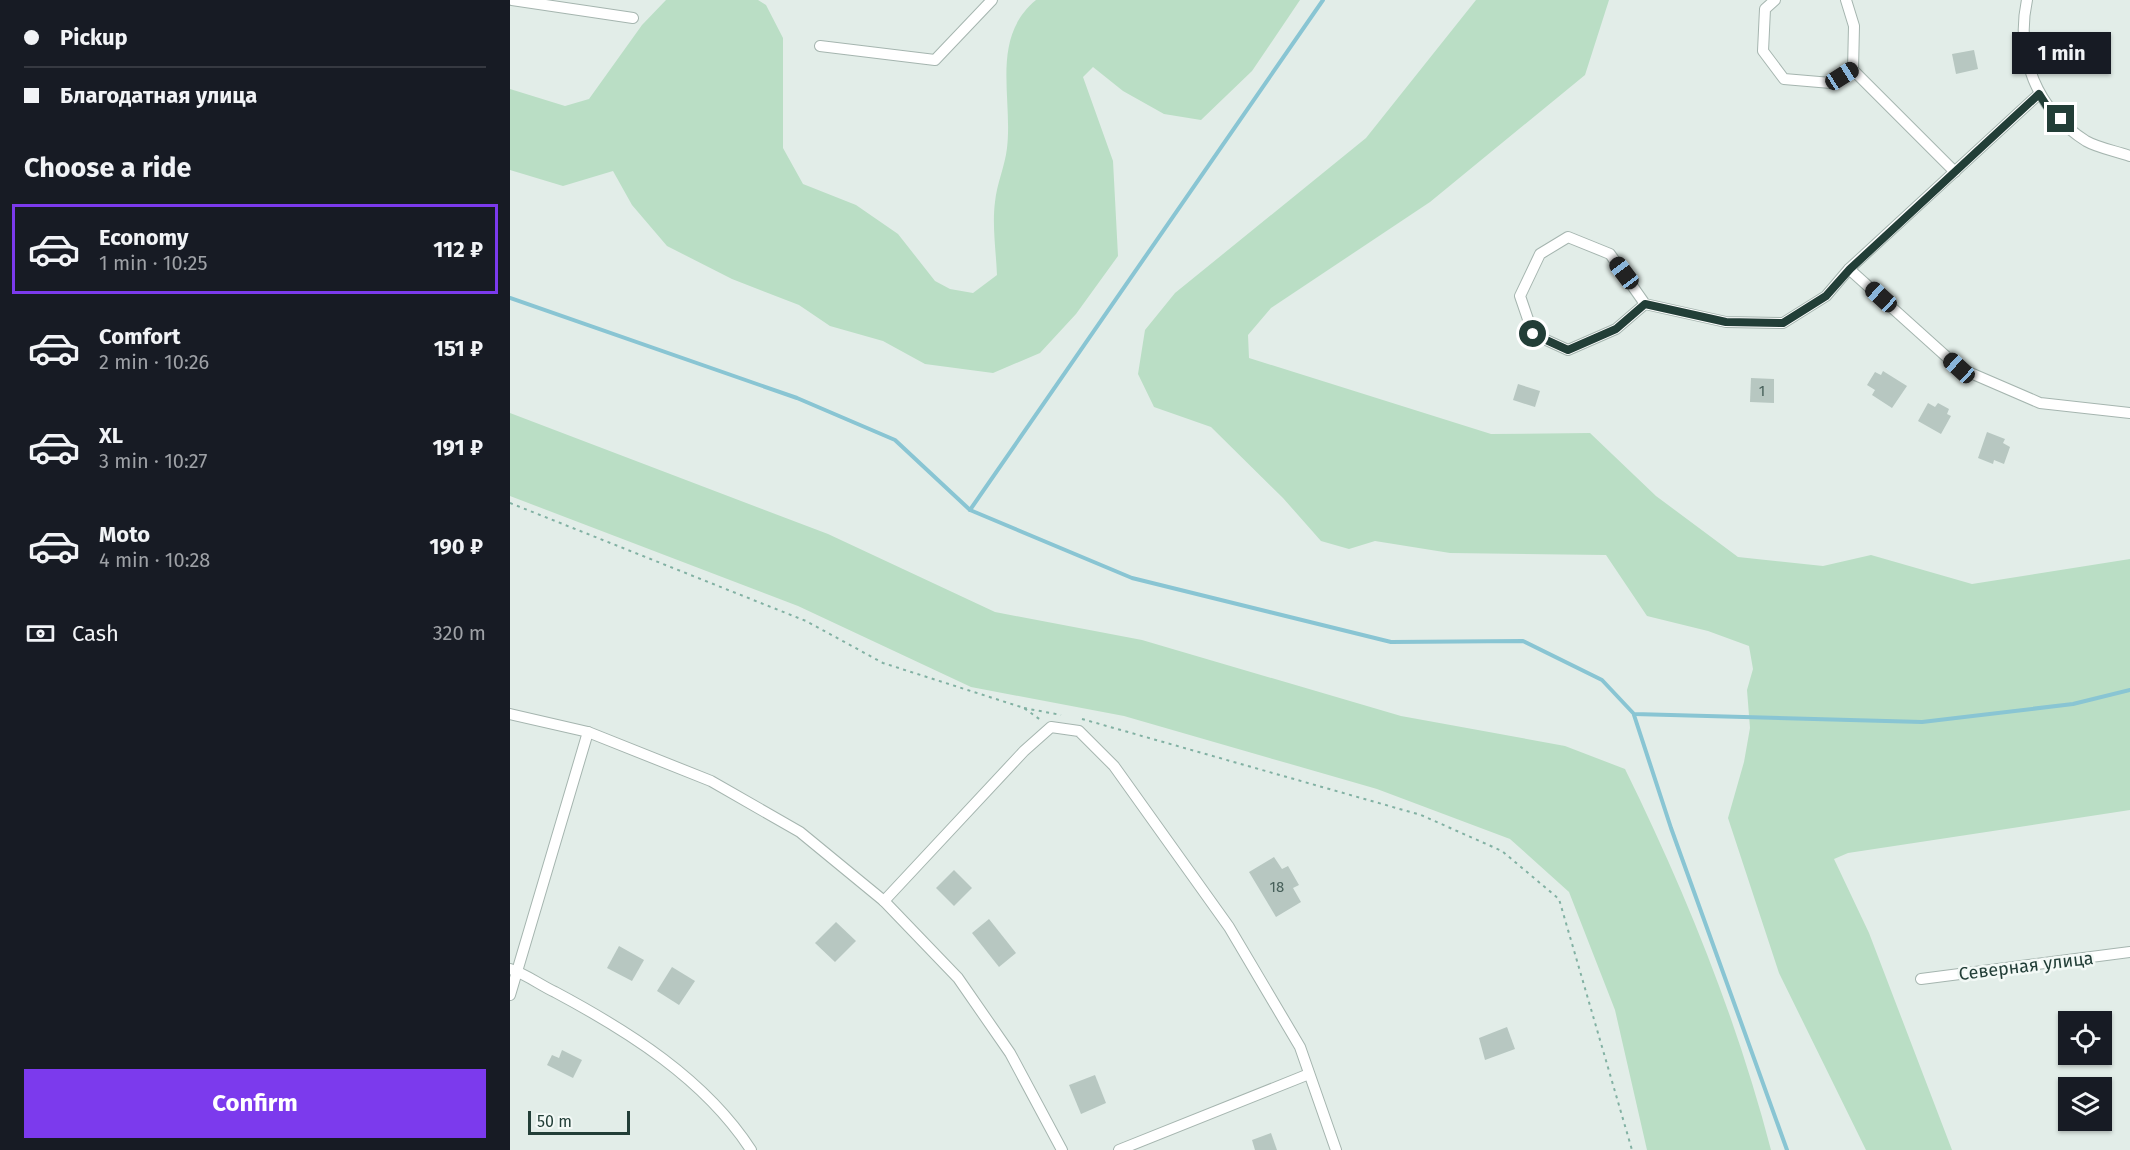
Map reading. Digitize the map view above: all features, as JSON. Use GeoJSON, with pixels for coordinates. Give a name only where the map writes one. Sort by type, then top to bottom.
{"type":"FeatureCollection","features":[{"type":"Feature","properties":{"kind":"street"},"geometry":{"type":"LineString","coordinates":[[512,0],[633,18]]}},
{"type":"Feature","properties":{"kind":"street"},"geometry":{"type":"LineString","coordinates":[[820,46],[935,60],[992,0]]}},
{"type":"Feature","properties":{"kind":"street"},"geometry":{"type":"LineString","coordinates":[[1774,0],[1766,9],[1763,51],[1784,79],[1831,84],[1853,69]]}},
{"type":"Feature","properties":{"kind":"street"},"geometry":{"type":"LineString","coordinates":[[1846,0],[1854,26],[1853,69],[1955,172]]}},
{"type":"Feature","properties":{"kind":"street"},"geometry":{"type":"LineString","coordinates":[[2027,0],[2022,24],[2029,72],[2048,108],[2086,141],[2130,156]]}},
{"type":"Feature","properties":{"kind":"street"},"geometry":{"type":"LineString","coordinates":[[1645,304],[1616,329],[1568,350],[1533,334],[1520,296],[1540,254],[1568,237],[1610,254],[1645,304],[1726,322],[1783,323],[1826,296],[1850,269],[2039,94]]}},
{"type":"Feature","properties":{"kind":"street"},"geometry":{"type":"LineString","coordinates":[[1850,269],[1959,368],[2040,403],[2130,413]]}},
{"type":"Feature","properties":{"kind":"street"},"geometry":{"type":"LineString","coordinates":[[510,714],[588,732],[711,781],[800,832],[884,902],[958,978],[1010,1053],[1062,1150]]}},
{"type":"Feature","properties":{"kind":"street"},"geometry":{"type":"LineString","coordinates":[[884,902],[1024,751],[1051,727],[1079,731],[1114,766],[1229,927],[1300,1047],[1336,1150]]}},
{"type":"Feature","properties":{"kind":"street"},"geometry":{"type":"LineString","coordinates":[[510,995],[514,970],[588,732]]}},
{"type":"Feature","properties":{"kind":"street","name":"Северная улица"},"geometry":{"type":"LineString","coordinates":[[1921,979],[2130,952]]}},
{"type":"Feature","properties":{"kind":"street"},"geometry":{"type":"LineString","coordinates":[[514,970],[602,1016],[671,1064],[735,1126],[751,1150]]}},
{"type":"Feature","properties":{"kind":"street"},"geometry":{"type":"LineString","coordinates":[[1119,1150],[1309,1074]]}},
{"type":"Feature","properties":{"kind":"path"},"geometry":{"type":"LineString","coordinates":[[510,503],[806,621],[883,663],[1024,708],[1065,716]]}},
{"type":"Feature","properties":{"kind":"path"},"geometry":{"type":"LineString","coordinates":[[1024,708],[1051,727]]}},
{"type":"Feature","properties":{"kind":"path"},"geometry":{"type":"LineString","coordinates":[[1076,718],[1096,721],[1421,815],[1502,851],[1559,899],[1632,1150]]}},
{"type":"Feature","properties":{"kind":"green space"},"geometry":{"type":"Polygon","coordinates":[[[666,0],[758,0],[766,5],[783,38],[783,148],[803,184],[856,205],[898,234],[935,281],[950,289],[973,293],[997,275],[994,211],[1007,148],[1006,69],[1008,50],[1013,32],[1022,15],[1036,0],[1300,0],[1252,71],[1201,120],[1164,114],[1123,91],[1093,67],[1083,77],[1113,161],[1118,256],[1076,314],[1040,353],[993,373],[925,364],[883,341],[830,326],[799,305],[732,279],[667,246],[632,205],[613,171],[563,186],[510,170],[510,89],[565,106],[589,99],[642,25],[666,0]]]}},
{"type":"Feature","properties":{"kind":"green space"},"geometry":{"type":"Polygon","coordinates":[[[1476,0],[1609,0],[1585,75],[1430,202],[1271,308],[1248,335],[1249,358],[1491,434],[1590,433],[1656,496],[1738,557],[1823,566],[1871,555],[1972,584],[2130,559],[2130,810],[1848,853],[1834,859],[1869,933],[1952,1150],[1866,1150],[1779,973],[1728,818],[1744,762],[1750,728],[1747,690],[1753,669],[1749,646],[1708,631],[1647,616],[1606,555],[1450,553],[1375,541],[1349,549],[1321,541],[1283,498],[1211,427],[1154,407],[1138,374],[1145,330],[1175,293],[1366,138],[1476,0]]]}},
{"type":"Feature","properties":{"kind":"green space"},"geometry":{"type":"Polygon","coordinates":[[[510,413],[828,534],[995,612],[1142,640],[1401,716],[1565,746],[1625,769],[1708,956],[1742,1052],[1771,1150],[1647,1150],[1615,1010],[1569,892],[1510,839],[1377,789],[1124,716],[971,687],[798,606],[510,496],[510,413]]]}},
{"type":"Feature","properties":{"kind":"building"},"geometry":{"type":"Polygon","coordinates":[[[1974,50],[1978,69],[1956,74],[1952,54],[1974,50]]]}},
{"type":"Feature","properties":{"kind":"building"},"geometry":{"type":"Polygon","coordinates":[[[1883,371],[1907,386],[1892,408],[1872,395],[1875,390],[1867,385],[1875,372],[1881,375],[1883,371]]]}},
{"type":"Feature","properties":{"kind":"building"},"geometry":{"type":"Polygon","coordinates":[[[1751,378],[1774,379],[1774,403],[1750,402],[1751,378]]]}},
{"type":"Feature","properties":{"kind":"building"},"geometry":{"type":"Polygon","coordinates":[[[1518,384],[1540,391],[1535,407],[1513,400],[1518,384]]]}},
{"type":"Feature","properties":{"kind":"building"},"geometry":{"type":"Polygon","coordinates":[[[1928,403],[1935,407],[1938,403],[1949,409],[1947,414],[1951,416],[1941,434],[1918,421],[1928,403]]]}},
{"type":"Feature","properties":{"kind":"building"},"geometry":{"type":"Polygon","coordinates":[[[1987,432],[2005,439],[2003,443],[2010,447],[2004,464],[1994,460],[1993,464],[1978,458],[1987,432]]]}},
{"type":"Feature","properties":{"kind":"building"},"geometry":{"type":"Polygon","coordinates":[[[1274,857],[1282,869],[1288,866],[1299,885],[1293,888],[1301,902],[1276,917],[1249,872],[1274,857]]]}},
{"type":"Feature","properties":{"kind":"building"},"geometry":{"type":"Polygon","coordinates":[[[954,870],[972,888],[954,906],[936,888],[954,870]]]}},
{"type":"Feature","properties":{"kind":"building"},"geometry":{"type":"Polygon","coordinates":[[[989,919],[1016,953],[999,967],[972,933],[989,919]]]}},
{"type":"Feature","properties":{"kind":"building"},"geometry":{"type":"Polygon","coordinates":[[[836,922],[856,941],[835,962],[815,943],[836,922]]]}},
{"type":"Feature","properties":{"kind":"building"},"geometry":{"type":"Polygon","coordinates":[[[619,946],[644,960],[632,981],[607,968],[619,946]]]}},
{"type":"Feature","properties":{"kind":"building"},"geometry":{"type":"Polygon","coordinates":[[[672,967],[695,981],[679,1005],[657,991],[672,967]]]}},
{"type":"Feature","properties":{"kind":"building"},"geometry":{"type":"Polygon","coordinates":[[[1507,1027],[1515,1049],[1485,1060],[1479,1038],[1507,1027]]]}},
{"type":"Feature","properties":{"kind":"building"},"geometry":{"type":"Polygon","coordinates":[[[562,1050],[582,1060],[573,1078],[547,1065],[552,1055],[559,1058],[562,1050]]]}},
{"type":"Feature","properties":{"kind":"building"},"geometry":{"type":"Polygon","coordinates":[[[1095,1075],[1106,1103],[1081,1114],[1069,1085],[1095,1075]]]}},
{"type":"Feature","properties":{"kind":"building"},"geometry":{"type":"Polygon","coordinates":[[[1271,1133],[1277,1150],[1255,1150],[1252,1140],[1271,1133]]]}},
{"type":"Feature","properties":{"kind":"waterway"},"geometry":{"type":"LineString","coordinates":[[970,510],[1323,0]]}},
{"type":"Feature","properties":{"kind":"waterway"},"geometry":{"type":"LineString","coordinates":[[510,298],[797,398],[895,440],[970,510],[1132,578],[1391,642],[1523,641],[1602,680],[1634,714],[1922,722],[2073,704],[2130,690]]}},
{"type":"Feature","properties":{"kind":"waterway"},"geometry":{"type":"LineString","coordinates":[[1634,715],[1671,828],[1787,1150]]}},
{"type":"Feature","properties":{"kind":"route"},"geometry":{"type":"LineString","coordinates":[[1533,334],[1568,350],[1616,329],[1645,304],[1726,322],[1783,323],[1826,296],[1850,269],[2039,94],[2048,108],[2061,119]]}}]}
